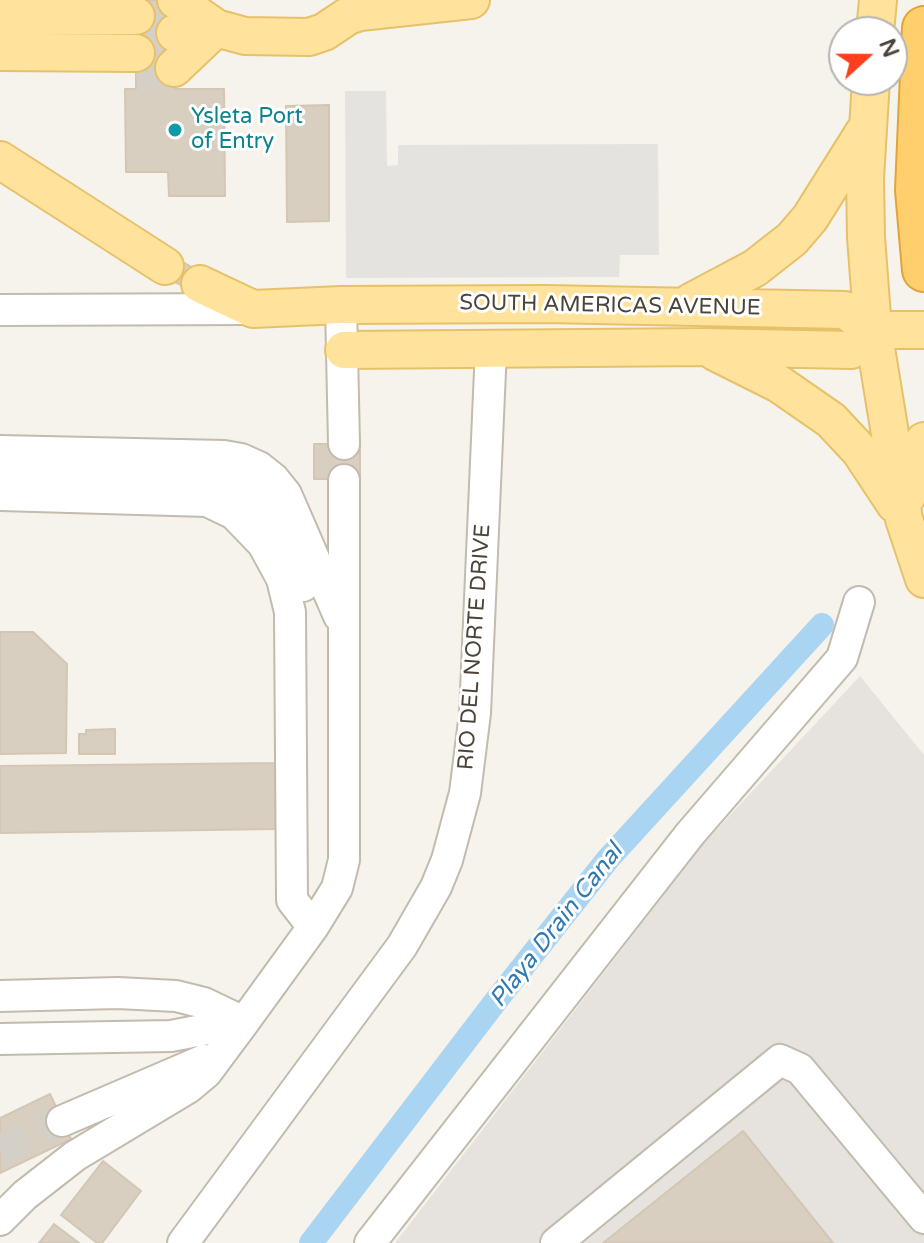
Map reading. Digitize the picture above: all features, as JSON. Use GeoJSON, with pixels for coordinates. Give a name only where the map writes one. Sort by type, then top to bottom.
{"type":"FeatureCollection","features":[{"type":"Feature","properties":{"kind":"highway"},"geometry":{"type":"LineString","coordinates":[[924,28],[917,190],[924,270]]}},
{"type":"Feature","properties":{"kind":"main road"},"geometry":{"type":"LineString","coordinates":[[177,28],[216,28],[245,36],[309,37],[360,12],[471,0]]}},
{"type":"Feature","properties":{"kind":"main road"},"geometry":{"type":"LineString","coordinates":[[0,17],[136,44]]}},
{"type":"Feature","properties":{"kind":"main road"},"geometry":{"type":"LineString","coordinates":[[177,28],[216,28]]}},
{"type":"Feature","properties":{"kind":"main road"},"geometry":{"type":"LineString","coordinates":[[0,34],[136,44]]}},
{"type":"Feature","properties":{"kind":"main road"},"geometry":{"type":"LineString","coordinates":[[0,52],[136,44]]}},
{"type":"Feature","properties":{"kind":"main road"},"geometry":{"type":"LineString","coordinates":[[0,71],[136,44]]}},
{"type":"Feature","properties":{"kind":"main road"},"geometry":{"type":"LineString","coordinates":[[870,96],[866,237],[873,330],[904,519],[924,579]]}},
{"type":"Feature","properties":{"kind":"main road"},"geometry":{"type":"LineString","coordinates":[[685,305],[755,268],[792,239],[822,200],[867,127]]}},
{"type":"Feature","properties":{"kind":"main road"},"geometry":{"type":"LineString","coordinates":[[0,160],[165,266]]}},
{"type":"Feature","properties":{"kind":"main road"},"geometry":{"type":"LineString","coordinates":[[200,284],[253,309]]}},
{"type":"Feature","properties":{"kind":"main road"},"geometry":{"type":"LineString","coordinates":[[491,348],[505,333],[546,304]]}},
{"type":"Feature","properties":{"kind":"main road","name":"SOUTH AMERICAS AVENUE"},"geometry":{"type":"LineString","coordinates":[[253,309],[341,305],[546,304],[845,310],[873,330],[851,350],[704,347],[344,350]]}},
{"type":"Feature","properties":{"kind":"main road"},"geometry":{"type":"LineString","coordinates":[[873,330],[924,330]]}},
{"type":"Feature","properties":{"kind":"main road"},"geometry":{"type":"LineString","coordinates":[[704,347],[779,384],[831,420],[860,451],[904,519]]}},
{"type":"Feature","properties":{"kind":"main road"},"geometry":{"type":"LineString","coordinates":[[904,519],[912,466],[924,441]]}},
{"type":"Feature","properties":{"kind":"street"},"geometry":{"type":"LineString","coordinates":[[341,305],[344,444]]}},
{"type":"Feature","properties":{"kind":"street"},"geometry":{"type":"LineString","coordinates":[[0,310],[253,309]]}},
{"type":"Feature","properties":{"kind":"street","name":"RIO DEL NORTE DRIVE"},"geometry":{"type":"LineString","coordinates":[[183,1243],[402,946],[436,887],[447,860],[465,793],[472,741],[491,348]]}},
{"type":"Feature","properties":{"kind":"street"},"geometry":{"type":"LineString","coordinates":[[0,451],[224,456],[259,467],[286,494],[299,518],[344,629]]}},
{"type":"Feature","properties":{"kind":"street"},"geometry":{"type":"LineString","coordinates":[[0,473],[214,478],[246,490],[276,519],[296,562],[308,616],[313,927]]}},
{"type":"Feature","properties":{"kind":"street"},"geometry":{"type":"LineString","coordinates":[[0,1220],[25,1195],[75,1156],[188,1088],[206,1073],[313,927],[337,888],[344,860],[344,480]]}},
{"type":"Feature","properties":{"kind":"street"},"geometry":{"type":"LineString","coordinates":[[0,495],[207,501],[234,514],[263,544],[282,579],[290,612],[292,900],[313,927]]}},
{"type":"Feature","properties":{"kind":"street"},"geometry":{"type":"LineString","coordinates":[[370,1243],[690,834],[842,658],[859,602]]}},
{"type":"Feature","properties":{"kind":"street"},"geometry":{"type":"LineString","coordinates":[[0,996],[118,993],[176,996],[204,1003],[244,1022]]}},
{"type":"Feature","properties":{"kind":"street"},"geometry":{"type":"LineString","coordinates":[[0,1039],[171,1036],[244,1022]]}},
{"type":"Feature","properties":{"kind":"street"},"geometry":{"type":"LineString","coordinates":[[62,1121],[224,1052]]}},
{"type":"Feature","properties":{"kind":"street"},"geometry":{"type":"LineString","coordinates":[[556,1243],[780,1060],[800,1069],[924,1218]]}},
{"type":"Feature","properties":{"kind":"shaded area"},"geometry":{"type":"Polygon","coordinates":[[[345,91],[386,91],[387,166],[398,165],[398,145],[658,144],[659,255],[620,255],[619,277],[346,278],[345,91]]]}},
{"type":"Feature","properties":{"kind":"shaded area"},"geometry":{"type":"Polygon","coordinates":[[[860,676],[924,755],[924,1243],[395,1243],[704,843],[860,676]]]}},
{"type":"Feature","properties":{"kind":"building","name":"Ysleta Port of Entry"},"geometry":{"type":"Polygon","coordinates":[[[136,0],[174,0],[175,89],[224,89],[225,196],[169,196],[168,172],[126,172],[125,89],[136,89],[136,0]]]}},
{"type":"Feature","properties":{"kind":"building"},"geometry":{"type":"Polygon","coordinates":[[[329,105],[329,221],[287,222],[286,106],[329,105]]]}},
{"type":"Feature","properties":{"kind":"building"},"geometry":{"type":"Polygon","coordinates":[[[172,256],[206,275],[195,292],[161,275],[172,256]]]}},
{"type":"Feature","properties":{"kind":"building"},"geometry":{"type":"Polygon","coordinates":[[[314,444],[360,444],[360,479],[314,479],[314,444]]]}},
{"type":"Feature","properties":{"kind":"building"},"geometry":{"type":"Polygon","coordinates":[[[0,632],[33,632],[67,664],[66,753],[0,754],[0,632]]]}},
{"type":"Feature","properties":{"kind":"building"},"geometry":{"type":"Polygon","coordinates":[[[115,729],[115,754],[79,754],[79,734],[86,734],[86,730],[115,729]]]}},
{"type":"Feature","properties":{"kind":"building"},"geometry":{"type":"Polygon","coordinates":[[[275,763],[276,829],[0,833],[0,766],[275,763]]]}},
{"type":"Feature","properties":{"kind":"building"},"geometry":{"type":"Polygon","coordinates":[[[50,1094],[71,1139],[0,1173],[0,1118],[50,1094]]]}},
{"type":"Feature","properties":{"kind":"building"},"geometry":{"type":"Polygon","coordinates":[[[743,1131],[833,1243],[603,1243],[743,1131]]]}},
{"type":"Feature","properties":{"kind":"building"},"geometry":{"type":"Polygon","coordinates":[[[103,1161],[141,1191],[102,1243],[97,1243],[61,1215],[103,1161]]]}},
{"type":"Feature","properties":{"kind":"building"},"geometry":{"type":"Polygon","coordinates":[[[54,1224],[79,1243],[39,1243],[54,1224]]]}},
{"type":"Feature","properties":{"kind":"waterway","name":"Playa Drain Canal"},"geometry":{"type":"LineString","coordinates":[[311,1243],[608,859],[822,625]]}},
{"type":"Feature","properties":{"kind":"tunnel"},"geometry":{"type":"LineString","coordinates":[[136,34],[175,33]]}},
{"type":"Feature","properties":{"kind":"tunnel"},"geometry":{"type":"LineString","coordinates":[[136,73],[174,68]]}},
{"type":"Feature","properties":{"kind":"tunnel"},"geometry":{"type":"LineString","coordinates":[[0,1150],[62,1121]]}},
{"type":"Feature","properties":{"kind":"place","name":"Ysleta Port of Entry"},"geometry":{"type":"Point","coordinates":[175,130]}}]}
